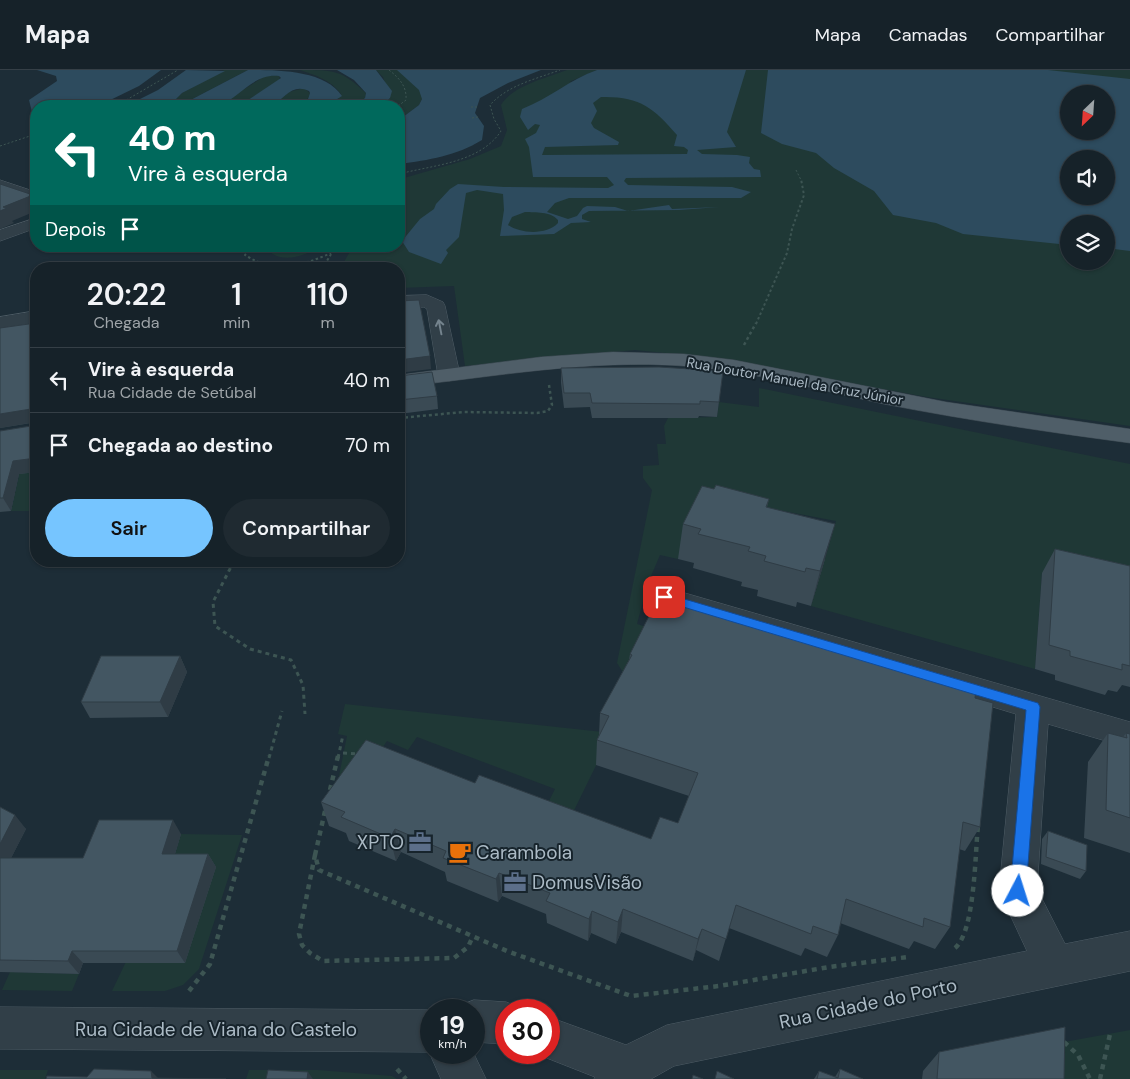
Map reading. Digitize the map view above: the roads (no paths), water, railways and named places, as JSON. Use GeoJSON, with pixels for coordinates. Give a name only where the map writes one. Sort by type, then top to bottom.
{"type":"FeatureCollection","features":[{"type":"Feature","properties":{"kind":"main road","name":"Rua Doutor Manuel da Cruz Júnior"},"geometry":{"type":"LineString","coordinates":[[405,380],[546,364],[629,358],[686,360],[931,406],[1130,436]]}},
{"type":"Feature","properties":{"kind":"street"},"geometry":{"type":"LineString","coordinates":[[0,185],[30,195]]}},
{"type":"Feature","properties":{"kind":"street"},"geometry":{"type":"LineString","coordinates":[[0,236],[30,225]]}},
{"type":"Feature","properties":{"kind":"street"},"geometry":{"type":"LineString","coordinates":[[405,302],[427,301],[436,306],[449,375]]}},
{"type":"Feature","properties":{"kind":"street"},"geometry":{"type":"LineString","coordinates":[[0,323],[30,319]]}},
{"type":"Feature","properties":{"kind":"street"},"geometry":{"type":"LineString","coordinates":[[664,597],[1130,735]]}},
{"type":"Feature","properties":{"kind":"street"},"geometry":{"type":"LineString","coordinates":[[1033,707],[1018,891],[1054,965]]}},
{"type":"Feature","properties":{"kind":"street","name":"Rua Cidade do Porto"},"geometry":{"type":"LineString","coordinates":[[622,1073],[667,1046],[1054,965],[1130,951]]}},
{"type":"Feature","properties":{"kind":"street","name":"Rua Cidade de Viana do Castelo"},"geometry":{"type":"LineString","coordinates":[[0,1028],[420,1031]]}},
{"type":"Feature","properties":{"kind":"street"},"geometry":{"type":"LineString","coordinates":[[560,1043],[622,1073]]}},
{"type":"Feature","properties":{"kind":"street"},"geometry":{"type":"LineString","coordinates":[[456,1064],[464,1079]]}},
{"type":"Feature","properties":{"kind":"water"},"geometry":{"type":"Polygon","coordinates":[[[37,70],[161,70],[139,86],[110,100],[30,100],[30,104],[29,100],[57,81],[56,76],[37,70]]]}},
{"type":"Feature","properties":{"kind":"water"},"geometry":{"type":"Polygon","coordinates":[[[186,70],[225,71],[182,93],[175,100],[138,100],[158,90],[186,70]]]}},
{"type":"Feature","properties":{"kind":"water"},"geometry":{"type":"Polygon","coordinates":[[[248,70],[286,71],[313,76],[334,87],[342,96],[336,100],[307,100],[309,91],[298,89],[289,92],[279,100],[248,100],[281,78],[279,76],[270,76],[254,82],[230,100],[190,100],[248,70]]]}},
{"type":"Feature","properties":{"kind":"water"},"geometry":{"type":"Polygon","coordinates":[[[337,70],[376,70],[392,91],[390,98],[388,100],[362,100],[365,98],[366,93],[354,80],[337,70]]]}},
{"type":"Feature","properties":{"kind":"water"},"geometry":{"type":"Polygon","coordinates":[[[397,70],[541,70],[508,83],[480,98],[475,113],[484,126],[482,140],[452,154],[405,163],[405,116],[419,105],[422,99],[419,90],[397,70]]]}},
{"type":"Feature","properties":{"kind":"water"},"geometry":{"type":"Polygon","coordinates":[[[597,70],[746,70],[727,132],[736,147],[697,150],[702,154],[750,157],[749,163],[754,169],[760,170],[761,177],[626,178],[624,181],[628,185],[732,187],[751,192],[741,198],[569,198],[555,203],[547,212],[568,219],[577,216],[587,206],[615,207],[627,211],[589,211],[582,215],[582,219],[591,222],[571,223],[554,234],[500,236],[504,210],[503,194],[477,190],[466,193],[459,237],[446,250],[448,253],[441,264],[409,252],[405,246],[405,237],[420,219],[434,209],[436,204],[450,189],[458,184],[504,187],[608,188],[614,185],[607,177],[533,177],[529,147],[525,139],[536,133],[540,125],[535,124],[528,130],[520,117],[522,109],[542,100],[568,84],[597,70]],[[601,97],[593,103],[597,111],[591,123],[594,128],[619,142],[618,145],[545,147],[542,155],[687,154],[688,150],[684,147],[674,146],[677,135],[652,110],[635,101],[614,97],[601,97]],[[525,212],[512,217],[508,225],[520,230],[534,232],[547,230],[558,223],[555,217],[543,213],[525,212]]]}},
{"type":"Feature","properties":{"kind":"water"},"geometry":{"type":"Polygon","coordinates":[[[768,70],[1048,70],[1130,79],[1130,251],[1115,249],[1115,215],[1060,215],[1060,244],[963,234],[936,223],[893,215],[874,191],[834,168],[816,153],[782,144],[761,133],[768,70]]]}},
{"type":"Feature","properties":{"kind":"water"},"geometry":{"type":"Polygon","coordinates":[[[669,205],[672,209],[719,207],[631,211],[669,205]]]}},
{"type":"Feature","properties":{"kind":"place","name":"XPTO"},"geometry":{"type":"Point","coordinates":[420,842]}},
{"type":"Feature","properties":{"kind":"place","name":"Carambola"},"geometry":{"type":"Point","coordinates":[460,852]}},
{"type":"Feature","properties":{"kind":"place","name":"DomusVisão"},"geometry":{"type":"Point","coordinates":[515,882]}}]}
